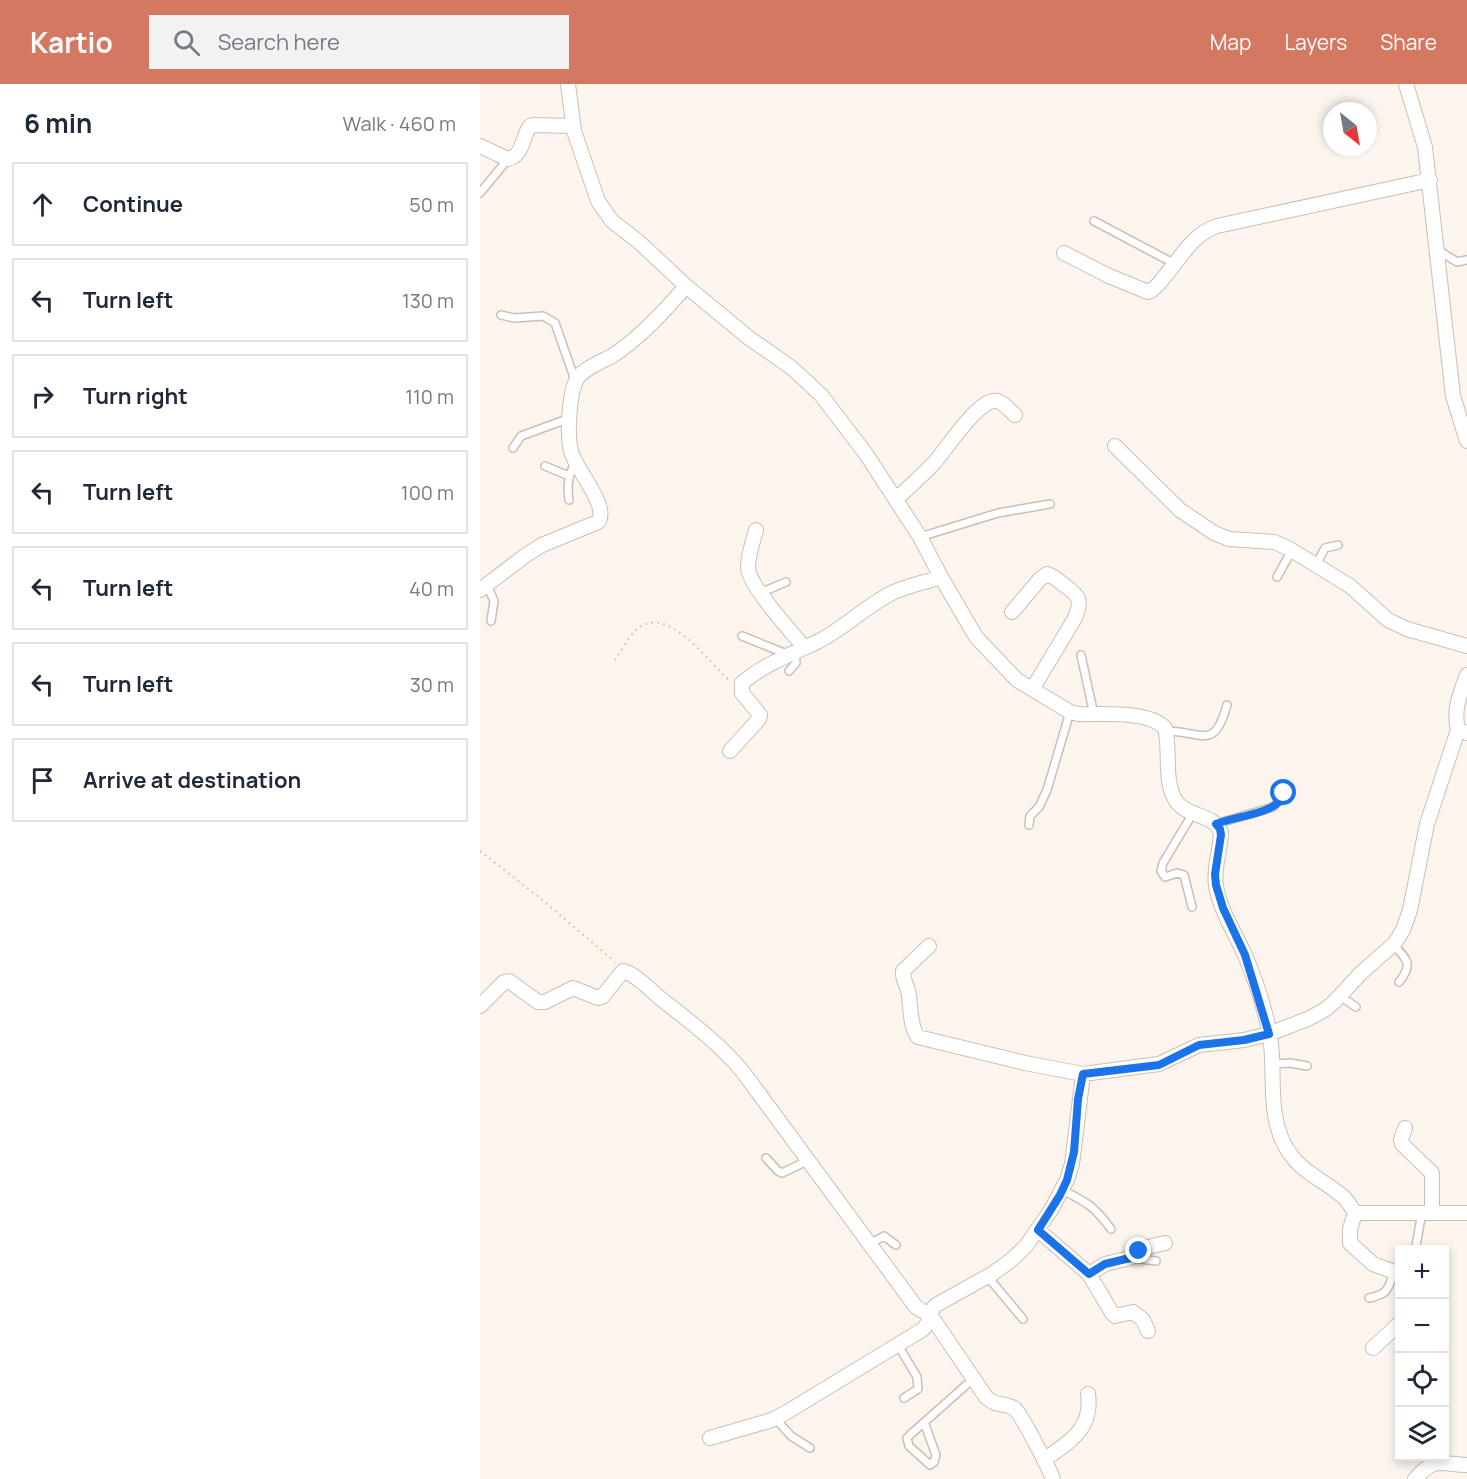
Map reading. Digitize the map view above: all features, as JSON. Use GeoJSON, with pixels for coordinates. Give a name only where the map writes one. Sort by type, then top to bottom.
{"type":"FeatureCollection","features":[{"type":"Feature","properties":{"kind":"street"},"geometry":{"type":"LineString","coordinates":[[568,84],[573,126],[590,181],[598,201],[612,221],[749,338],[792,368],[829,404],[896,499],[976,636],[1012,676],[1070,712],[1146,718],[1160,723],[1166,731],[1172,793],[1180,805],[1193,813],[1206,817],[1220,829],[1215,874],[1219,897],[1245,955],[1269,1034],[1275,1120],[1283,1142],[1299,1165],[1342,1195],[1355,1213]]}},
{"type":"Feature","properties":{"kind":"street"},"geometry":{"type":"LineString","coordinates":[[1406,84],[1425,147],[1453,396],[1467,441]]}},
{"type":"Feature","properties":{"kind":"street"},"geometry":{"type":"LineString","coordinates":[[480,146],[508,159],[519,152],[527,130],[533,124],[573,126]]}},
{"type":"Feature","properties":{"kind":"street"},"geometry":{"type":"LineString","coordinates":[[1064,253],[1109,276],[1148,292],[1158,286],[1194,239],[1206,230],[1430,180]]}},
{"type":"Feature","properties":{"kind":"street"},"geometry":{"type":"LineString","coordinates":[[483,587],[526,555],[555,539],[598,522],[602,511],[576,463],[569,440],[575,381],[582,373],[619,351],[637,337],[686,286]]}},
{"type":"Feature","properties":{"kind":"street"},"geometry":{"type":"LineString","coordinates":[[896,499],[933,464],[960,429],[985,405],[992,401],[999,401],[1015,415]]}},
{"type":"Feature","properties":{"kind":"street"},"geometry":{"type":"LineString","coordinates":[[1115,446],[1180,510],[1214,534],[1229,539],[1274,542],[1292,550],[1350,586],[1388,620],[1407,629],[1467,646]]}},
{"type":"Feature","properties":{"kind":"street"},"geometry":{"type":"LineString","coordinates":[[756,530],[747,569],[796,651]]}},
{"type":"Feature","properties":{"kind":"street"},"geometry":{"type":"LineString","coordinates":[[1012,612],[1047,574],[1078,596],[1079,607],[1075,618],[1033,688]]}},
{"type":"Feature","properties":{"kind":"street"},"geometry":{"type":"LineString","coordinates":[[730,751],[759,719],[760,715],[742,693],[742,683],[756,671],[849,623],[887,595],[941,577]]}},
{"type":"Feature","properties":{"kind":"street"},"geometry":{"type":"LineString","coordinates":[[929,946],[903,971],[902,976],[907,987],[915,1033],[918,1037],[1025,1063],[1083,1074],[1159,1065],[1199,1045],[1244,1040],[1269,1034],[1310,1018],[1326,1009],[1361,973],[1394,945],[1403,930],[1410,910],[1427,824],[1462,731],[1456,708],[1467,675]]}},
{"type":"Feature","properties":{"kind":"street"},"geometry":{"type":"LineString","coordinates":[[480,1006],[504,982],[509,981],[538,1002],[545,1002],[573,988],[598,998],[602,997],[620,973],[626,972],[689,1021],[732,1059],[916,1307],[931,1316],[993,1403],[1018,1411],[1038,1451],[1045,1459],[1053,1479]]}},
{"type":"Feature","properties":{"kind":"street"},"geometry":{"type":"LineString","coordinates":[[710,1438],[776,1418],[898,1345],[922,1330],[930,1320],[933,1307],[987,1276],[1020,1252],[1038,1230],[1062,1190],[1072,1164],[1078,1099],[1083,1074]]}},
{"type":"Feature","properties":{"kind":"street"},"geometry":{"type":"LineString","coordinates":[[1405,1128],[1402,1144],[1432,1173],[1427,1212]]}},
{"type":"Feature","properties":{"kind":"street"},"geometry":{"type":"LineString","coordinates":[[1355,1213],[1467,1213]]}},
{"type":"Feature","properties":{"kind":"street"},"geometry":{"type":"LineString","coordinates":[[1355,1213],[1350,1229],[1350,1243],[1373,1264],[1395,1272]]}},
{"type":"Feature","properties":{"kind":"street"},"geometry":{"type":"LineString","coordinates":[[1038,1230],[1089,1274],[1115,1316],[1133,1312],[1143,1320],[1148,1331]]}},
{"type":"Feature","properties":{"kind":"street"},"geometry":{"type":"LineString","coordinates":[[1089,1274],[1105,1264],[1130,1258],[1148,1247],[1165,1243]]}},
{"type":"Feature","properties":{"kind":"street"},"geometry":{"type":"LineString","coordinates":[[1373,1348],[1395,1328]]}},
{"type":"Feature","properties":{"kind":"street"},"geometry":{"type":"LineString","coordinates":[[1045,1459],[1064,1446],[1086,1421],[1089,1414],[1088,1394]]}},
{"type":"Feature","properties":{"kind":"street"},"geometry":{"type":"LineString","coordinates":[[1415,1479],[1431,1464],[1453,1462],[1467,1466]]}},
{"type":"Feature","properties":{"kind":"lane"},"geometry":{"type":"LineString","coordinates":[[480,194],[508,159]]}},
{"type":"Feature","properties":{"kind":"lane"},"geometry":{"type":"LineString","coordinates":[[1094,221],[1175,264]]}},
{"type":"Feature","properties":{"kind":"lane"},"geometry":{"type":"LineString","coordinates":[[1436,249],[1457,261],[1466,260]]}},
{"type":"Feature","properties":{"kind":"lane"},"geometry":{"type":"LineString","coordinates":[[501,315],[514,318],[543,316],[555,323],[575,381]]}},
{"type":"Feature","properties":{"kind":"lane"},"geometry":{"type":"LineString","coordinates":[[513,448],[520,436],[570,418]]}},
{"type":"Feature","properties":{"kind":"lane"},"geometry":{"type":"LineString","coordinates":[[569,500],[569,476],[576,463]]}},
{"type":"Feature","properties":{"kind":"lane"},"geometry":{"type":"LineString","coordinates":[[545,466],[569,476]]}},
{"type":"Feature","properties":{"kind":"lane"},"geometry":{"type":"LineString","coordinates":[[920,537],[977,518],[1050,504]]}},
{"type":"Feature","properties":{"kind":"lane"},"geometry":{"type":"LineString","coordinates":[[1317,565],[1325,548],[1338,545]]}},
{"type":"Feature","properties":{"kind":"lane"},"geometry":{"type":"LineString","coordinates":[[1278,577],[1292,550]]}},
{"type":"Feature","properties":{"kind":"lane"},"geometry":{"type":"LineString","coordinates":[[760,593],[786,582]]}},
{"type":"Feature","properties":{"kind":"lane"},"geometry":{"type":"LineString","coordinates":[[483,587],[494,601],[492,621]]}},
{"type":"Feature","properties":{"kind":"lane"},"geometry":{"type":"LineString","coordinates":[[741,636],[796,651],[796,663],[789,671]]}},
{"type":"Feature","properties":{"kind":"lane"},"geometry":{"type":"LineString","coordinates":[[1081,655],[1094,715]]}},
{"type":"Feature","properties":{"kind":"lane"},"geometry":{"type":"LineString","coordinates":[[1166,731],[1184,732],[1197,736],[1213,734],[1218,729],[1227,705]]}},
{"type":"Feature","properties":{"kind":"lane"},"geometry":{"type":"LineString","coordinates":[[1029,825],[1030,816],[1039,807],[1047,790],[1070,712]]}},
{"type":"Feature","properties":{"kind":"lane"},"geometry":{"type":"LineString","coordinates":[[1216,824],[1273,807],[1284,796],[1283,787]]}},
{"type":"Feature","properties":{"kind":"lane"},"geometry":{"type":"LineString","coordinates":[[1192,907],[1184,875],[1177,873],[1165,877],[1161,867],[1193,813]]}},
{"type":"Feature","properties":{"kind":"lane"},"geometry":{"type":"LineString","coordinates":[[1394,945],[1408,964],[1407,971],[1398,982]]}},
{"type":"Feature","properties":{"kind":"lane"},"geometry":{"type":"LineString","coordinates":[[1340,996],[1356,1007]]}},
{"type":"Feature","properties":{"kind":"lane"},"geometry":{"type":"LineString","coordinates":[[1272,1064],[1290,1063],[1307,1066]]}},
{"type":"Feature","properties":{"kind":"lane"},"geometry":{"type":"LineString","coordinates":[[766,1158],[782,1173],[807,1161]]}},
{"type":"Feature","properties":{"kind":"lane"},"geometry":{"type":"LineString","coordinates":[[1062,1190],[1097,1210],[1111,1229]]}},
{"type":"Feature","properties":{"kind":"lane"},"geometry":{"type":"LineString","coordinates":[[1416,1245],[1427,1212]]}},
{"type":"Feature","properties":{"kind":"lane"},"geometry":{"type":"LineString","coordinates":[[870,1244],[884,1236],[896,1245]]}},
{"type":"Feature","properties":{"kind":"lane"},"geometry":{"type":"LineString","coordinates":[[1130,1258],[1156,1261]]}},
{"type":"Feature","properties":{"kind":"lane"},"geometry":{"type":"LineString","coordinates":[[987,1276],[1023,1319]]}},
{"type":"Feature","properties":{"kind":"lane"},"geometry":{"type":"LineString","coordinates":[[1368,1298],[1380,1296],[1386,1292],[1395,1276]]}},
{"type":"Feature","properties":{"kind":"lane"},"geometry":{"type":"LineString","coordinates":[[898,1345],[917,1377],[918,1383],[918,1389],[904,1398]]}},
{"type":"Feature","properties":{"kind":"lane"},"geometry":{"type":"LineString","coordinates":[[924,1422],[936,1455],[934,1462],[930,1465],[915,1453],[906,1440],[907,1438],[924,1422],[974,1379]]}},
{"type":"Feature","properties":{"kind":"lane"},"geometry":{"type":"LineString","coordinates":[[776,1418],[792,1436],[810,1448]]}},
{"type":"Feature","properties":{"kind":"path"},"geometry":{"type":"LineString","coordinates":[[615,660],[637,629],[651,623],[663,624],[672,627],[687,638],[729,681],[742,683]]}},
{"type":"Feature","properties":{"kind":"path"},"geometry":{"type":"LineString","coordinates":[[480,851],[540,898],[626,972]]}},
{"type":"Feature","properties":{"kind":"route"},"geometry":{"type":"LineString","coordinates":[[1139,1251],[1130,1258],[1105,1264],[1089,1274],[1038,1230],[1060,1195],[1072,1164],[1078,1099],[1083,1074],[1159,1065],[1199,1045],[1244,1040],[1269,1034],[1245,955],[1233,933],[1219,897],[1215,874],[1221,835],[1216,824],[1273,807],[1282,800],[1284,793]]}}]}
